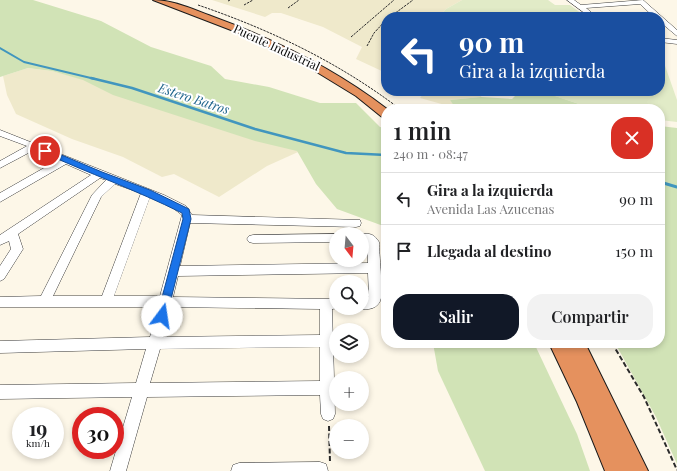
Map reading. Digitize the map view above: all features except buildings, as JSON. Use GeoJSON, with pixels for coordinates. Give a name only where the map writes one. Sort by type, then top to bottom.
{"type":"FeatureCollection","features":[{"type":"Feature","properties":{"kind":"highway","name":"Puente Industrial"},"geometry":{"type":"LineString","coordinates":[[157,0],[256,35],[327,65],[355,90],[381,110]]}},
{"type":"Feature","properties":{"kind":"highway","name":"Puente Industrial"},"geometry":{"type":"LineString","coordinates":[[173,0],[267,34],[327,65],[384,104]]}},
{"type":"Feature","properties":{"kind":"highway"},"geometry":{"type":"LineString","coordinates":[[561,348],[585,396],[617,471]]}},
{"type":"Feature","properties":{"kind":"highway"},"geometry":{"type":"LineString","coordinates":[[578,348],[636,471]]}},
{"type":"Feature","properties":{"kind":"street"},"geometry":{"type":"LineString","coordinates":[[570,0],[587,12]]}},
{"type":"Feature","properties":{"kind":"street"},"geometry":{"type":"LineString","coordinates":[[580,7],[640,1],[652,12]]}},
{"type":"Feature","properties":{"kind":"street"},"geometry":{"type":"LineString","coordinates":[[665,23],[675,32]]}},
{"type":"Feature","properties":{"kind":"street"},"geometry":{"type":"LineString","coordinates":[[665,41],[677,42]]}},
{"type":"Feature","properties":{"kind":"street"},"geometry":{"type":"LineString","coordinates":[[1,134],[34,146],[99,174],[148,192],[186,215],[229,221],[356,223]]}},
{"type":"Feature","properties":{"kind":"street"},"geometry":{"type":"LineString","coordinates":[[0,165],[34,146]]}},
{"type":"Feature","properties":{"kind":"street"},"geometry":{"type":"LineString","coordinates":[[0,198],[66,160]]}},
{"type":"Feature","properties":{"kind":"street"},"geometry":{"type":"LineString","coordinates":[[0,241],[99,174]]}},
{"type":"Feature","properties":{"kind":"street"},"geometry":{"type":"LineString","coordinates":[[45,301],[97,195],[114,179]]}},
{"type":"Feature","properties":{"kind":"street"},"geometry":{"type":"LineString","coordinates":[[106,301],[148,192]]}},
{"type":"Feature","properties":{"kind":"street"},"geometry":{"type":"LineString","coordinates":[[118,471],[155,343],[186,215]]}},
{"type":"Feature","properties":{"kind":"street"},"geometry":{"type":"LineString","coordinates":[[0,276],[17,249],[12,233]]}},
{"type":"Feature","properties":{"kind":"street"},"geometry":{"type":"LineString","coordinates":[[253,239],[329,238]]}},
{"type":"Feature","properties":{"kind":"street"},"geometry":{"type":"LineString","coordinates":[[369,238],[373,242],[375,298],[369,304]]}},
{"type":"Feature","properties":{"kind":"street"},"geometry":{"type":"LineString","coordinates":[[173,271],[374,268]]}},
{"type":"Feature","properties":{"kind":"street"},"geometry":{"type":"LineString","coordinates":[[0,302],[106,301],[329,305]]}},
{"type":"Feature","properties":{"kind":"street"},"geometry":{"type":"LineString","coordinates":[[328,414],[331,315]]}},
{"type":"Feature","properties":{"kind":"street"},"geometry":{"type":"LineString","coordinates":[[0,347],[322,341]]}},
{"type":"Feature","properties":{"kind":"street"},"geometry":{"type":"LineString","coordinates":[[0,392],[321,388]]}},
{"type":"Feature","properties":{"kind":"street"},"geometry":{"type":"LineString","coordinates":[[239,471],[325,467]]}},
{"type":"Feature","properties":{"kind":"path"},"geometry":{"type":"LineString","coordinates":[[244,5],[253,0]]}},
{"type":"Feature","properties":{"kind":"path"},"geometry":{"type":"LineString","coordinates":[[288,8],[299,0]]}},
{"type":"Feature","properties":{"kind":"path"},"geometry":{"type":"LineString","coordinates":[[351,37],[394,0]]}},
{"type":"Feature","properties":{"kind":"path"},"geometry":{"type":"LineString","coordinates":[[397,12],[413,0]]}},
{"type":"Feature","properties":{"kind":"path"},"geometry":{"type":"LineString","coordinates":[[197,4],[274,33],[327,65],[364,82],[381,95]]}},
{"type":"Feature","properties":{"kind":"path"},"geometry":{"type":"LineString","coordinates":[[367,46],[374,33],[381,25]]}},
{"type":"Feature","properties":{"kind":"path"},"geometry":{"type":"LineString","coordinates":[[383,96],[393,104]]}},
{"type":"Feature","properties":{"kind":"path"},"geometry":{"type":"LineString","coordinates":[[615,348],[644,397],[677,470]]}},
{"type":"Feature","properties":{"kind":"path"},"geometry":{"type":"LineString","coordinates":[[325,467],[328,414]]}},
{"type":"Feature","properties":{"kind":"shaded area"},"geometry":{"type":"Polygon","coordinates":[[[212,0],[462,0],[443,12],[381,12],[381,71],[356,59],[362,47],[323,27],[281,13],[272,13],[265,17],[212,0]]]}},
{"type":"Feature","properties":{"kind":"shaded area"},"geometry":{"type":"Polygon","coordinates":[[[28,68],[52,71],[82,79],[307,148],[267,166],[219,197],[174,174],[162,177],[123,157],[72,139],[16,114],[7,95],[3,76],[28,68]]]}},
{"type":"Feature","properties":{"kind":"shaded area"},"geometry":{"type":"Polygon","coordinates":[[[422,96],[481,96],[450,100],[453,104],[442,104],[420,98],[422,96]]]}},
{"type":"Feature","properties":{"kind":"green space"},"geometry":{"type":"Polygon","coordinates":[[[0,0],[33,0],[101,21],[151,47],[211,66],[225,79],[269,87],[320,103],[356,103],[381,127],[381,225],[337,209],[316,184],[297,151],[255,141],[113,95],[83,80],[52,71],[28,68],[0,77],[0,0]]]}},
{"type":"Feature","properties":{"kind":"green space"},"geometry":{"type":"Polygon","coordinates":[[[462,0],[548,0],[555,5],[570,5],[579,12],[443,12],[462,0]]]}},
{"type":"Feature","properties":{"kind":"green space"},"geometry":{"type":"Polygon","coordinates":[[[665,66],[677,100],[677,122],[665,121],[665,104],[579,104],[554,96],[665,96],[665,66]]]}},
{"type":"Feature","properties":{"kind":"green space"},"geometry":{"type":"Polygon","coordinates":[[[515,96],[556,96],[579,104],[453,104],[450,100],[481,97],[512,99],[515,96]]]}},
{"type":"Feature","properties":{"kind":"green space"},"geometry":{"type":"Polygon","coordinates":[[[665,127],[677,128],[677,464],[656,417],[618,348],[665,348],[665,127]]]}},
{"type":"Feature","properties":{"kind":"green space"},"geometry":{"type":"Polygon","coordinates":[[[434,348],[536,348],[577,434],[590,471],[485,471],[438,371],[434,348]]]}},
{"type":"Feature","properties":{"kind":"waterway","name":"Estero Batros"},"geometry":{"type":"LineString","coordinates":[[0,48],[24,62],[95,79]]}},
{"type":"Feature","properties":{"kind":"waterway","name":"Estero Batros"},"geometry":{"type":"LineString","coordinates":[[91,78],[132,88],[255,129],[346,153],[381,155]]}},
{"type":"Feature","properties":{"kind":"waterway","name":"Estero Batros"},"geometry":{"type":"LineString","coordinates":[[665,183],[677,187]]}},
{"type":"Feature","properties":{"kind":"route"},"geometry":{"type":"LineString","coordinates":[[45,151],[99,174],[148,192],[186,211],[187,219],[162,316]]}}]}
